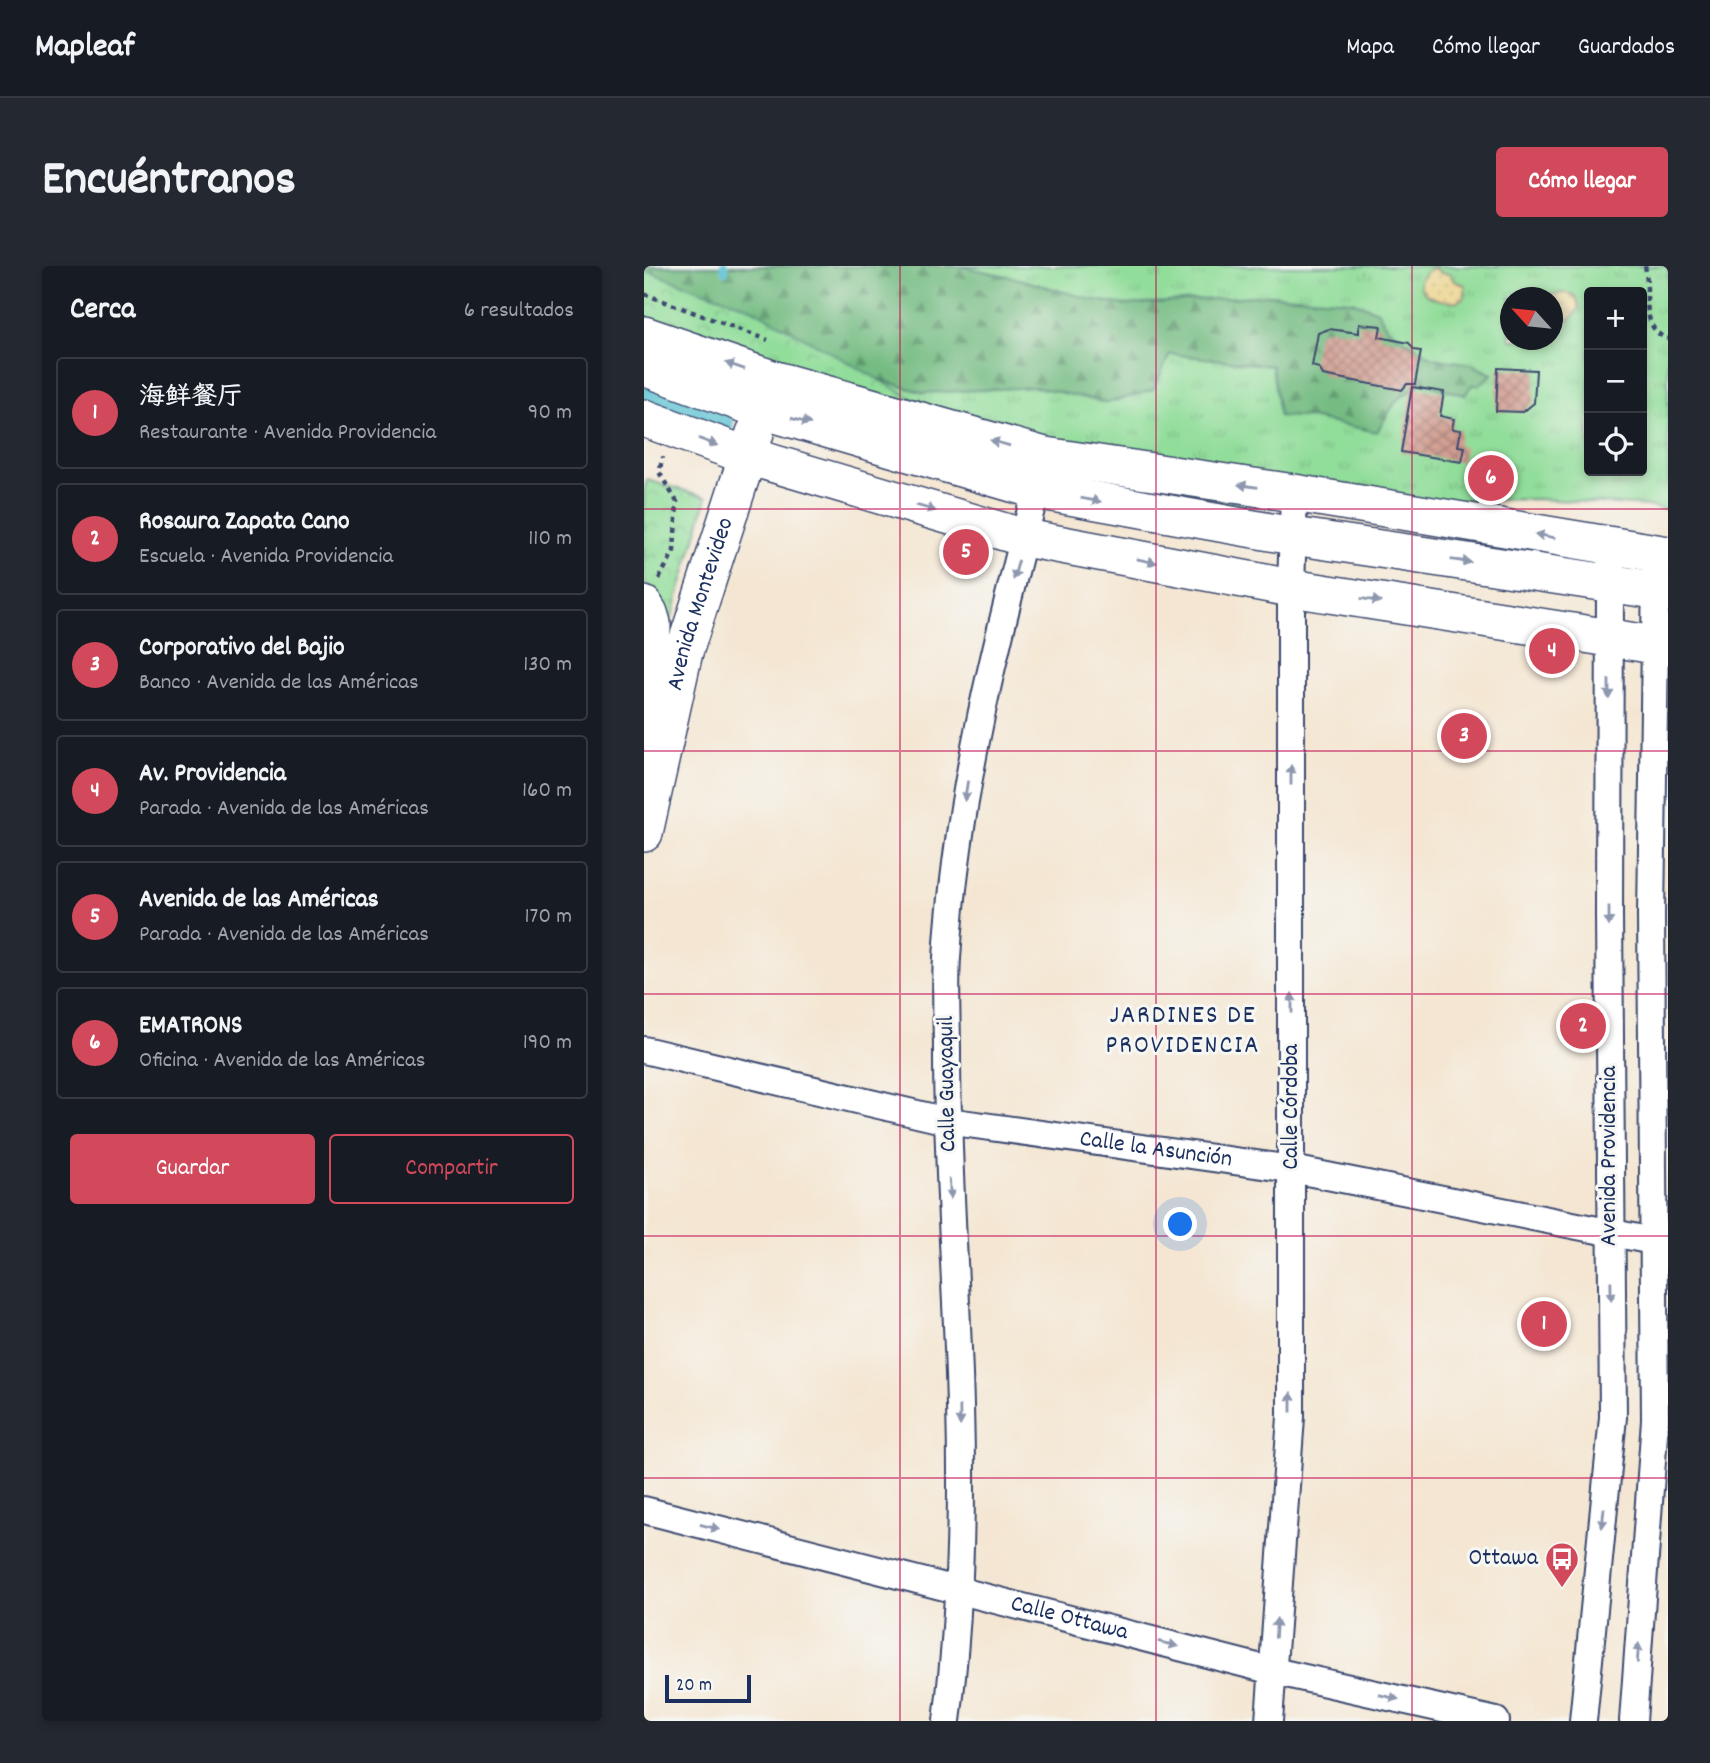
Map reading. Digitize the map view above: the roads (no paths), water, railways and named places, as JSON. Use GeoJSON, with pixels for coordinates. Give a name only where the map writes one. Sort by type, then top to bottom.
{"type":"FeatureCollection","features":[{"type":"Feature","properties":{"kind":"main road"},"geometry":{"type":"LineString","coordinates":[[644,335],[1040,473],[1293,536],[1662,592]]}},
{"type":"Feature","properties":{"kind":"main road"},"geometry":{"type":"LineString","coordinates":[[644,367],[772,378]]}},
{"type":"Feature","properties":{"kind":"main road","name":"Avenida Montevideo"},"geometry":{"type":"LineString","coordinates":[[647,818],[684,652],[772,378]]}},
{"type":"Feature","properties":{"kind":"main road"},"geometry":{"type":"LineString","coordinates":[[650,428],[1025,538],[1291,587],[1661,646]]}},
{"type":"Feature","properties":{"kind":"main road"},"geometry":{"type":"LineString","coordinates":[[1040,473],[1294,493],[1662,554]]}},
{"type":"Feature","properties":{"kind":"main road"},"geometry":{"type":"LineString","coordinates":[[647,818],[651,593]]}},
{"type":"Feature","properties":{"kind":"street","name":"Calle Guayaquil"},"geometry":{"type":"LineString","coordinates":[[947,1721],[962,1528],[960,1406],[947,1121],[946,960],[955,863],[971,756],[1040,473]]}},
{"type":"Feature","properties":{"kind":"street","name":"Calle Córdoba"},"geometry":{"type":"LineString","coordinates":[[1269,1721],[1291,1418],[1291,587],[1294,493]]}},
{"type":"Feature","properties":{"kind":"street","name":"Avenida Providencia"},"geometry":{"type":"LineString","coordinates":[[1583,1721],[1613,1417],[1610,1233],[1612,547]]}},
{"type":"Feature","properties":{"kind":"street","name":"Avenida Providencia"},"geometry":{"type":"LineString","coordinates":[[1633,1721],[1655,1420],[1661,1243],[1651,916],[1662,554]]}},
{"type":"Feature","properties":{"kind":"street","name":"Calle la Asunción"},"geometry":{"type":"LineString","coordinates":[[644,1050],[947,1121],[1292,1169],[1661,1243]]}},
{"type":"Feature","properties":{"kind":"street","name":"Calle Ottawa"},"geometry":{"type":"LineString","coordinates":[[644,1510],[1273,1671],[1496,1721]]}},
{"type":"Feature","properties":{"kind":"waterway"},"geometry":{"type":"LineString","coordinates":[[724,266],[725,271]]}},
{"type":"Feature","properties":{"kind":"waterway"},"geometry":{"type":"LineString","coordinates":[[644,395],[719,423]]}},
{"type":"Feature","properties":{"kind":"place","name":"EMATRONS"},"geometry":{"type":"Point","coordinates":[1491,478]}},
{"type":"Feature","properties":{"kind":"place","name":"Avenida de las Américas"},"geometry":{"type":"Point","coordinates":[966,552]}},
{"type":"Feature","properties":{"kind":"place","name":"Av. Providencia"},"geometry":{"type":"Point","coordinates":[1552,651]}},
{"type":"Feature","properties":{"kind":"place","name":"Corporativo del Bajio"},"geometry":{"type":"Point","coordinates":[1464,736]}},
{"type":"Feature","properties":{"kind":"place","name":"Rosaura Zapata Cano"},"geometry":{"type":"Point","coordinates":[1583,1026]}},
{"type":"Feature","properties":{"kind":"place","name":"海鲜餐厅"},"geometry":{"type":"Point","coordinates":[1544,1324]}},
{"type":"Feature","properties":{"kind":"place","name":"Ottawa"},"geometry":{"type":"Point","coordinates":[1562,1589]}},
{"type":"Feature","properties":{"kind":"district","name":"JARDINES DE PROVIDENCIA"},"geometry":{"type":"Point","coordinates":[1183,1031]}}]}
